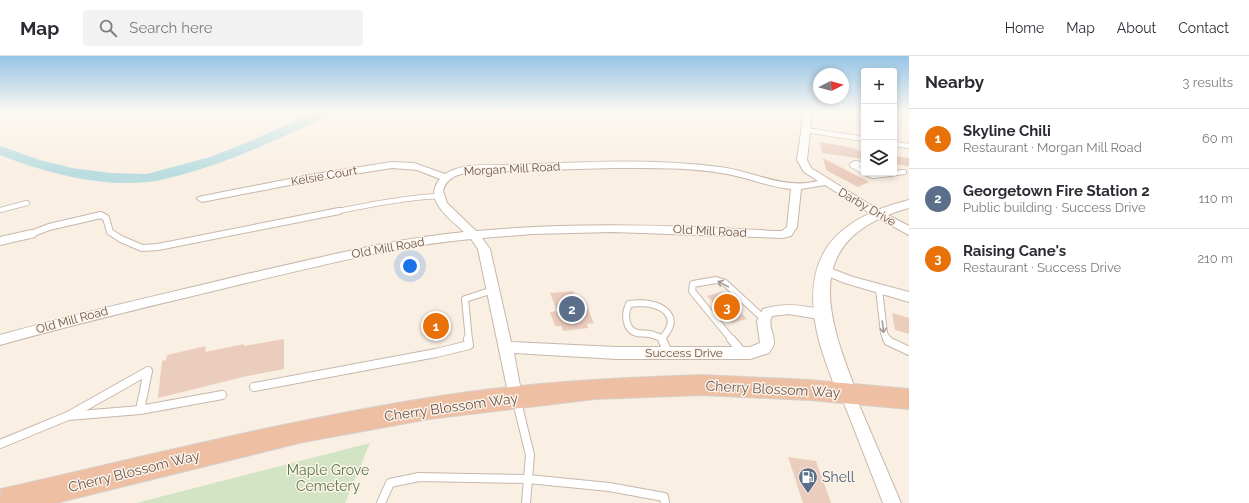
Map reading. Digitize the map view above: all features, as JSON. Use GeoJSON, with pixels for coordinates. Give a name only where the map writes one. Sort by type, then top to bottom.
{"type":"FeatureCollection","features":[{"type":"Feature","properties":{"kind":"highway","name":"Cherry Blossom Way"},"geometry":{"type":"LineString","coordinates":[[1,503],[303,431],[429,408],[515,397],[594,389],[702,385],[781,388],[909,399]]}},
{"type":"Feature","properties":{"kind":"main road"},"geometry":{"type":"LineString","coordinates":[[847,393],[832,354],[825,326],[822,279],[824,270],[837,243],[859,224],[878,214],[909,204]]}},
{"type":"Feature","properties":{"kind":"street","name":"Darby Drive"},"geometry":{"type":"LineString","coordinates":[[806,133],[802,160],[808,170],[825,182],[909,231]]}},
{"type":"Feature","properties":{"kind":"street","name":"Kelsie Court"},"geometry":{"type":"LineString","coordinates":[[202,199],[316,177],[392,165],[405,164],[421,167],[446,178]]}},
{"type":"Feature","properties":{"kind":"street","name":"Morgan Mill Road"},"geometry":{"type":"LineString","coordinates":[[446,178],[455,172],[476,170],[541,166],[643,165],[722,170],[796,187],[811,187],[825,182]]}},
{"type":"Feature","properties":{"kind":"street"},"geometry":{"type":"LineString","coordinates":[[446,178],[438,191],[444,207],[476,235],[484,249],[506,347],[515,397]]}},
{"type":"Feature","properties":{"kind":"street","name":"Old Mill Road"},"geometry":{"type":"LineString","coordinates":[[0,340],[69,320],[349,254],[450,237],[547,230],[615,228],[710,230],[784,235],[790,231],[792,227],[796,187]]}},
{"type":"Feature","properties":{"kind":"street"},"geometry":{"type":"LineString","coordinates":[[0,241],[31,234]]}},
{"type":"Feature","properties":{"kind":"street"},"geometry":{"type":"LineString","coordinates":[[824,270],[849,280],[909,297]]}},
{"type":"Feature","properties":{"kind":"street"},"geometry":{"type":"LineString","coordinates":[[763,318],[768,312],[775,309],[805,311],[824,315]]}},
{"type":"Feature","properties":{"kind":"street","name":"Success Drive"},"geometry":{"type":"LineString","coordinates":[[506,347],[617,353],[758,352],[764,349],[767,344],[763,328],[763,318]]}},
{"type":"Feature","properties":{"kind":"street"},"geometry":{"type":"LineString","coordinates":[[847,393],[892,503]]}},
{"type":"Feature","properties":{"kind":"lane"},"geometry":{"type":"LineString","coordinates":[[824,133],[861,139]]}},
{"type":"Feature","properties":{"kind":"lane"},"geometry":{"type":"LineString","coordinates":[[897,144],[909,146]]}},
{"type":"Feature","properties":{"kind":"lane"},"geometry":{"type":"LineString","coordinates":[[861,165],[852,165],[861,171]]}},
{"type":"Feature","properties":{"kind":"lane"},"geometry":{"type":"LineString","coordinates":[[897,170],[907,172]]}},
{"type":"Feature","properties":{"kind":"lane"},"geometry":{"type":"LineString","coordinates":[[897,173],[907,172]]}},
{"type":"Feature","properties":{"kind":"lane"},"geometry":{"type":"LineString","coordinates":[[31,234],[49,227],[100,215],[106,218],[110,232],[120,239],[142,248],[158,247],[379,203],[420,197],[439,196]]}},
{"type":"Feature","properties":{"kind":"lane"},"geometry":{"type":"LineString","coordinates":[[0,210],[27,203]]}},
{"type":"Feature","properties":{"kind":"lane"},"geometry":{"type":"LineString","coordinates":[[743,353],[692,291],[693,284],[716,280],[725,283],[763,318]]}},
{"type":"Feature","properties":{"kind":"lane"},"geometry":{"type":"LineString","coordinates":[[879,288],[884,333],[888,341],[909,351]]}},
{"type":"Feature","properties":{"kind":"lane"},"geometry":{"type":"LineString","coordinates":[[254,387],[436,353],[468,345],[465,299],[493,290]]}},
{"type":"Feature","properties":{"kind":"lane"},"geometry":{"type":"LineString","coordinates":[[642,303],[657,306],[665,310],[671,319],[668,333],[662,338],[636,332],[628,325],[625,316],[625,309],[629,304],[642,303]]}},
{"type":"Feature","properties":{"kind":"lane"},"geometry":{"type":"LineString","coordinates":[[662,338],[668,353]]}},
{"type":"Feature","properties":{"kind":"lane"},"geometry":{"type":"LineString","coordinates":[[0,444],[68,416],[148,371],[140,410]]}},
{"type":"Feature","properties":{"kind":"lane"},"geometry":{"type":"LineString","coordinates":[[68,416],[140,410],[222,395]]}},
{"type":"Feature","properties":{"kind":"lane"},"geometry":{"type":"LineString","coordinates":[[515,397],[530,455],[526,503]]}},
{"type":"Feature","properties":{"kind":"lane"},"geometry":{"type":"LineString","coordinates":[[381,503],[390,483],[419,477],[528,479],[609,487],[664,497],[665,503]]}},
{"type":"Feature","properties":{"kind":"green space","name":"Maple Grove Cemetery"},"geometry":{"type":"Polygon","coordinates":[[[370,443],[345,503],[136,503],[370,443]]]}},
{"type":"Feature","properties":{"kind":"building"},"geometry":{"type":"Polygon","coordinates":[[[820,142],[861,151],[861,159],[822,153],[820,142]]]}},
{"type":"Feature","properties":{"kind":"building"},"geometry":{"type":"Polygon","coordinates":[[[897,156],[909,158],[909,166],[897,164],[897,156]]]}},
{"type":"Feature","properties":{"kind":"building"},"geometry":{"type":"Polygon","coordinates":[[[823,158],[869,182],[858,187],[826,170],[823,158]]]}},
{"type":"Feature","properties":{"kind":"building"},"geometry":{"type":"Polygon","coordinates":[[[573,291],[580,307],[587,307],[594,323],[587,324],[588,328],[563,331],[561,326],[555,326],[550,312],[557,311],[550,293],[573,291]]]}},
{"type":"Feature","properties":{"kind":"building"},"geometry":{"type":"Polygon","coordinates":[[[722,292],[747,319],[732,323],[707,296],[722,292]]]}},
{"type":"Feature","properties":{"kind":"building"},"geometry":{"type":"Polygon","coordinates":[[[892,313],[909,318],[909,334],[895,330],[892,313]]]}},
{"type":"Feature","properties":{"kind":"building"},"geometry":{"type":"Polygon","coordinates":[[[284,339],[284,369],[243,377],[158,398],[162,361],[166,360],[167,355],[206,346],[205,352],[244,344],[244,346],[284,339]]]}},
{"type":"Feature","properties":{"kind":"building"},"geometry":{"type":"Polygon","coordinates":[[[788,457],[816,461],[831,503],[803,503],[788,457]]]}},
{"type":"Feature","properties":{"kind":"waterway"},"geometry":{"type":"LineString","coordinates":[[0,150],[35,163],[72,172],[110,178],[147,178],[215,160],[280,133]]}},
{"type":"Feature","properties":{"kind":"place","name":"Raising Cane's"},"geometry":{"type":"Point","coordinates":[727,307]}},
{"type":"Feature","properties":{"kind":"place","name":"Georgetown Fire Station 2"},"geometry":{"type":"Point","coordinates":[572,309]}},
{"type":"Feature","properties":{"kind":"place","name":"Skyline Chili"},"geometry":{"type":"Point","coordinates":[436,326]}},
{"type":"Feature","properties":{"kind":"place","name":"Shell"},"geometry":{"type":"Point","coordinates":[808,494]}}]}
